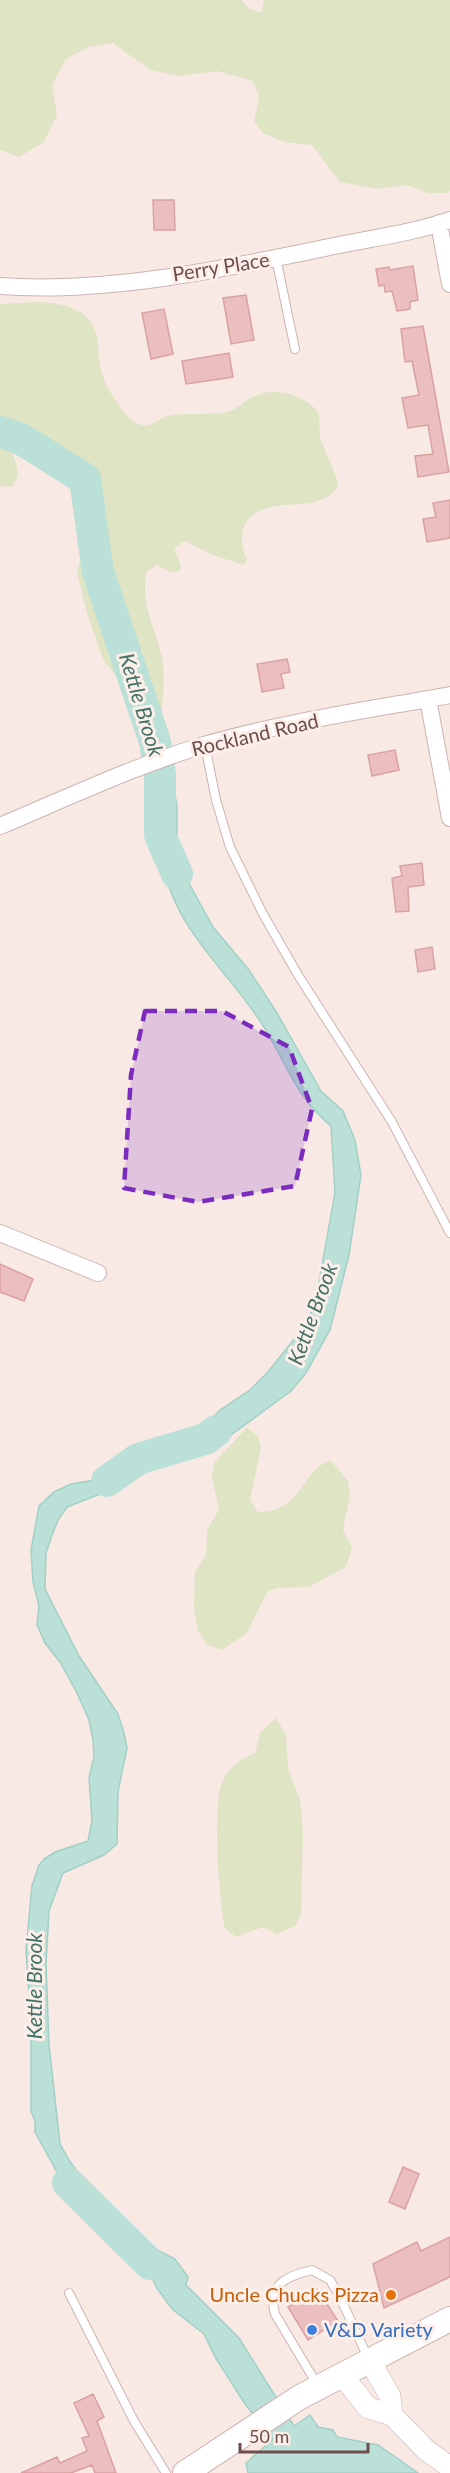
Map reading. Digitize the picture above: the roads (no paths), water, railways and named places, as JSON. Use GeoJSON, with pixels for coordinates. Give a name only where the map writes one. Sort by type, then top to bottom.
{"type":"FeatureCollection","features":[{"type":"Feature","properties":{"kind":"main road"},"geometry":{"type":"LineString","coordinates":[[184,2473],[309,2392],[450,2319]]}},
{"type":"Feature","properties":{"kind":"street","name":"Perry Place"},"geometry":{"type":"LineString","coordinates":[[0,286],[60,287],[107,284],[211,270],[445,222]]}},
{"type":"Feature","properties":{"kind":"street"},"geometry":{"type":"LineString","coordinates":[[445,222],[450,284]]}},
{"type":"Feature","properties":{"kind":"street","name":"Rockland Road"},"geometry":{"type":"LineString","coordinates":[[0,826],[161,759],[205,745],[322,719],[450,695]]}},
{"type":"Feature","properties":{"kind":"street"},"geometry":{"type":"LineString","coordinates":[[428,699],[450,818]]}},
{"type":"Feature","properties":{"kind":"street"},"geometry":{"type":"LineString","coordinates":[[0,1233],[98,1273]]}},
{"type":"Feature","properties":{"kind":"street"},"geometry":{"type":"LineString","coordinates":[[370,2361],[390,2396],[392,2415]]}},
{"type":"Feature","properties":{"kind":"street"},"geometry":{"type":"LineString","coordinates":[[342,2375],[368,2408],[392,2415],[426,2450],[450,2467]]}},
{"type":"Feature","properties":{"kind":"lane"},"geometry":{"type":"LineString","coordinates":[[276,258],[295,349]]}},
{"type":"Feature","properties":{"kind":"lane"},"geometry":{"type":"LineString","coordinates":[[205,745],[216,800],[230,847],[263,914],[298,975],[392,1122],[450,1233]]}},
{"type":"Feature","properties":{"kind":"lane"},"geometry":{"type":"LineString","coordinates":[[309,2392],[275,2314],[272,2301],[279,2284],[294,2274],[312,2270],[330,2280],[370,2361]]}},
{"type":"Feature","properties":{"kind":"lane"},"geometry":{"type":"LineString","coordinates":[[69,2293],[134,2421],[166,2473]]}},
{"type":"Feature","properties":{"kind":"water","name":"Kettle Brook"},"geometry":{"type":"Polygon","coordinates":[[[161,724],[177,805],[180,867],[213,927],[249,970],[277,1013],[321,1091],[343,1111],[355,1140],[361,1175],[349,1255],[330,1330],[306,1373],[291,1391],[231,1435],[149,1452],[105,1492],[67,1507],[58,1520],[46,1553],[45,1589],[79,1656],[118,1714],[127,1748],[118,1792],[117,1844],[104,1855],[63,1873],[49,1911],[46,1964],[49,2045],[60,2144],[92,2193],[120,2217],[142,2242],[175,2259],[188,2277],[186,2285],[239,2338],[294,2426],[310,2415],[318,2427],[333,2430],[337,2437],[378,2445],[418,2473],[248,2473],[246,2463],[273,2439],[245,2404],[215,2357],[204,2334],[172,2309],[156,2287],[148,2267],[96,2211],[72,2194],[63,2183],[35,2132],[35,2121],[31,2111],[31,2024],[26,1950],[32,1886],[39,1865],[44,1859],[55,1852],[88,1841],[92,1821],[89,1777],[94,1757],[89,1720],[77,1693],[60,1662],[45,1643],[37,1625],[39,1606],[33,1582],[31,1550],[39,1506],[54,1492],[71,1484],[107,1478],[119,1461],[144,1443],[159,1437],[204,1427],[220,1410],[249,1391],[267,1373],[308,1322],[317,1293],[335,1193],[331,1126],[298,1089],[260,1021],[194,934],[173,897],[166,876],[162,852],[159,774],[155,754],[145,729],[161,724]]]}},
{"type":"Feature","properties":{"kind":"waterway","name":"Kettle Brook"},"geometry":{"type":"LineString","coordinates":[[0,432],[21,439],[85,479],[98,572],[155,742],[160,774],[160,835],[177,874]]}},
{"type":"Feature","properties":{"kind":"waterway","name":"Kettle Brook"},"geometry":{"type":"LineString","coordinates":[[107,1481],[138,1459],[205,1439],[216,1431]]}},
{"type":"Feature","properties":{"kind":"waterway","name":"Kettle Brook"},"geometry":{"type":"LineString","coordinates":[[68,2183],[150,2264]]}},
{"type":"Feature","properties":{"kind":"place","name":"Uncle Chucks Pizza"},"geometry":{"type":"Point","coordinates":[391,2295]}},
{"type":"Feature","properties":{"kind":"place","name":"V&D Variety"},"geometry":{"type":"Point","coordinates":[312,2330]}}]}
